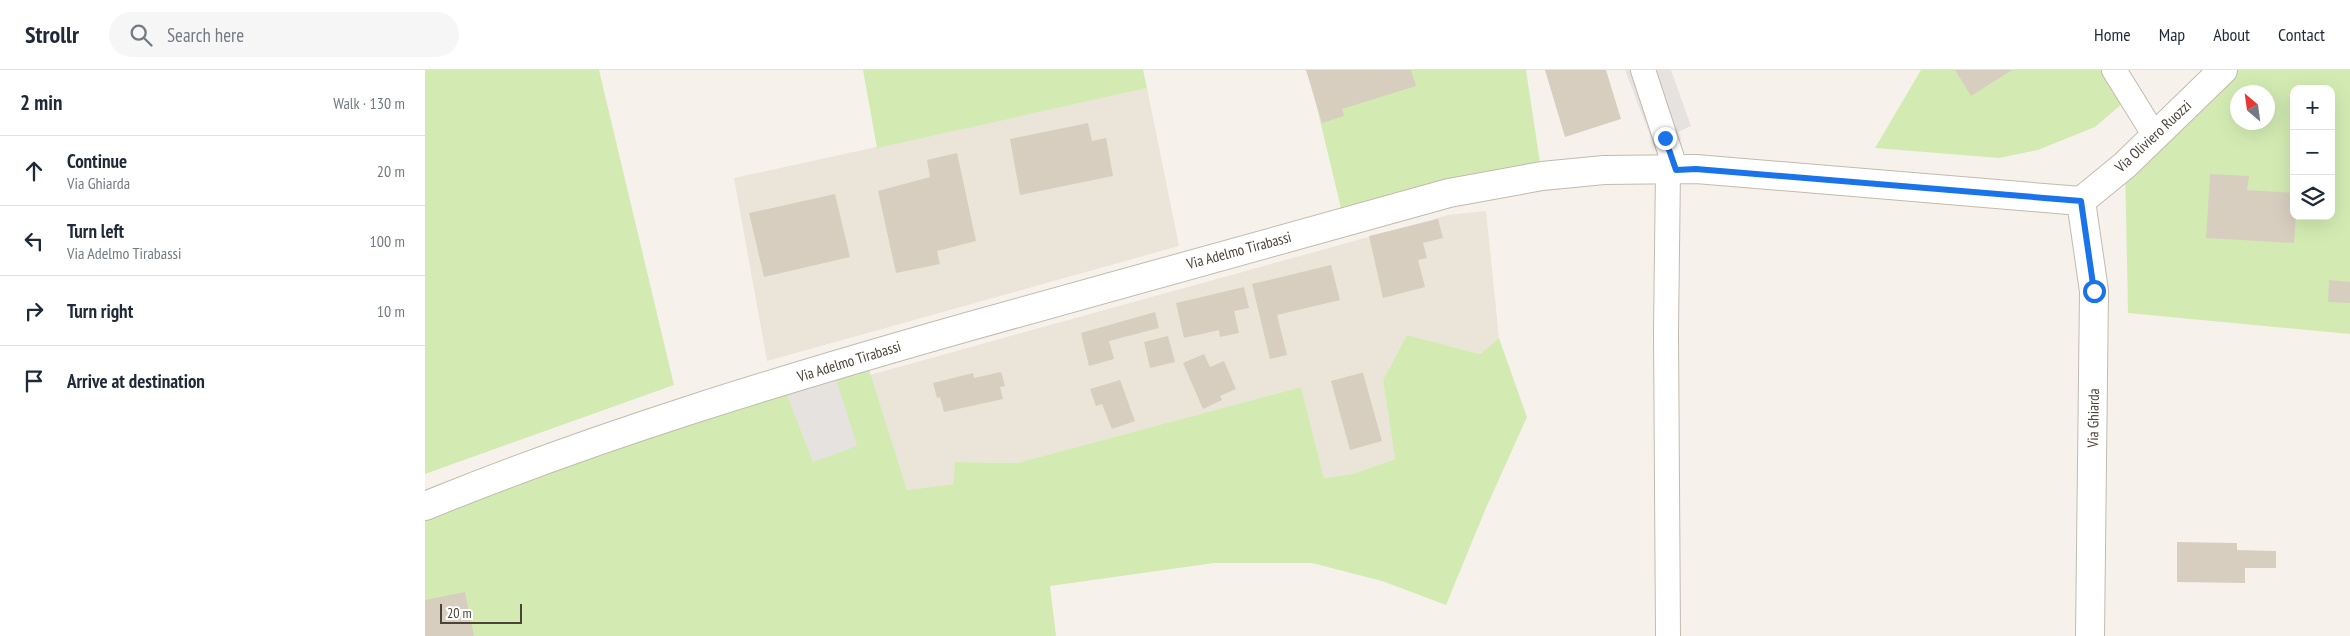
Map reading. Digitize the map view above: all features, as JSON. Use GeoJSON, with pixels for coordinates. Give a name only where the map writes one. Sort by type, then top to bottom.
{"type":"FeatureCollection","features":[{"type":"Feature","properties":{"kind":"street"},"geometry":{"type":"LineString","coordinates":[[1643,70],[1672,170],[1666,350],[1669,636]]}},
{"type":"Feature","properties":{"kind":"street"},"geometry":{"type":"LineString","coordinates":[[2114,70],[2155,136]]}},
{"type":"Feature","properties":{"kind":"street","name":"Via Oliviero Ruozzi"},"geometry":{"type":"LineString","coordinates":[[2081,201],[2125,165],[2223,70]]}},
{"type":"Feature","properties":{"kind":"street","name":"Via Adelmo Tirabassi"},"geometry":{"type":"LineString","coordinates":[[425,506],[641,426],[767,386],[1173,268],[1449,192],[1542,176],[1604,170],[1706,170],[2081,201]]}},
{"type":"Feature","properties":{"kind":"street","name":"Via Ghiarda"},"geometry":{"type":"LineString","coordinates":[[2081,201],[2094,291],[2090,636]]}},
{"type":"Feature","properties":{"kind":"shaded area"},"geometry":{"type":"Polygon","coordinates":[[[1625,70],[1671,70],[1691,126],[1665,138],[1651,138],[1625,70]]]}},
{"type":"Feature","properties":{"kind":"shaded area"},"geometry":{"type":"Polygon","coordinates":[[[1147,88],[1179,246],[767,361],[734,178],[1147,88]]]}},
{"type":"Feature","properties":{"kind":"shaded area"},"geometry":{"type":"Polygon","coordinates":[[[1486,211],[1499,338],[1480,354],[1407,335],[1383,380],[1395,459],[1353,474],[1324,478],[1301,387],[1017,463],[955,462],[953,484],[907,490],[870,375],[1448,215],[1486,211]]]}},
{"type":"Feature","properties":{"kind":"shaded area"},"geometry":{"type":"Polygon","coordinates":[[[832,366],[857,446],[813,462],[782,381],[832,366]]]}},
{"type":"Feature","properties":{"kind":"green space"},"geometry":{"type":"Polygon","coordinates":[[[425,70],[599,70],[674,385],[425,474],[425,70]]]}},
{"type":"Feature","properties":{"kind":"green space"},"geometry":{"type":"Polygon","coordinates":[[[863,70],[1143,70],[1147,88],[877,148],[863,70]]]}},
{"type":"Feature","properties":{"kind":"green space"},"geometry":{"type":"Polygon","coordinates":[[[1308,70],[1526,70],[1542,176],[1344,221],[1308,70]]]}},
{"type":"Feature","properties":{"kind":"green space"},"geometry":{"type":"Polygon","coordinates":[[[1921,70],[2114,70],[2130,97],[2095,127],[2038,150],[1999,158],[1875,148],[1921,70]]]}},
{"type":"Feature","properties":{"kind":"green space"},"geometry":{"type":"Polygon","coordinates":[[[2223,70],[2350,70],[2350,334],[2128,313],[2125,165],[2223,70]]]}},
{"type":"Feature","properties":{"kind":"green space"},"geometry":{"type":"Polygon","coordinates":[[[1407,335],[1480,354],[1499,338],[1527,417],[1486,508],[1446,605],[1382,581],[1312,563],[1214,563],[1050,586],[1056,636],[425,636],[425,506],[782,381],[813,461],[832,366],[865,357],[907,490],[953,484],[955,462],[1017,463],[1301,387],[1324,478],[1353,474],[1395,459],[1383,380],[1407,335]]]}},
{"type":"Feature","properties":{"kind":"building"},"geometry":{"type":"Polygon","coordinates":[[[1306,70],[1411,70],[1416,86],[1342,109],[1344,116],[1322,123],[1306,70]]]}},
{"type":"Feature","properties":{"kind":"building"},"geometry":{"type":"Polygon","coordinates":[[[1545,70],[1606,70],[1621,119],[1565,137],[1545,70]]]}},
{"type":"Feature","properties":{"kind":"building"},"geometry":{"type":"Polygon","coordinates":[[[1955,70],[2012,70],[1971,96],[1955,70]]]}},
{"type":"Feature","properties":{"kind":"building"},"geometry":{"type":"Polygon","coordinates":[[[1088,123],[1092,141],[1106,138],[1113,176],[1020,195],[1010,139],[1088,123]]]}},
{"type":"Feature","properties":{"kind":"building"},"geometry":{"type":"Polygon","coordinates":[[[957,153],[976,241],[937,251],[940,264],[896,273],[878,191],[930,177],[927,160],[957,153]]]}},
{"type":"Feature","properties":{"kind":"building"},"geometry":{"type":"Polygon","coordinates":[[[2210,174],[2249,176],[2247,190],[2290,193],[2290,220],[2296,220],[2294,243],[2206,238],[2210,174]]]}},
{"type":"Feature","properties":{"kind":"building"},"geometry":{"type":"Polygon","coordinates":[[[835,194],[850,257],[764,277],[749,213],[835,194]]]}},
{"type":"Feature","properties":{"kind":"building"},"geometry":{"type":"Polygon","coordinates":[[[1438,219],[1443,238],[1423,243],[1427,258],[1418,260],[1425,287],[1383,298],[1369,236],[1438,219]]]}},
{"type":"Feature","properties":{"kind":"building"},"geometry":{"type":"Polygon","coordinates":[[[1331,265],[1340,300],[1277,315],[1287,355],[1270,359],[1252,284],[1331,265]]]}},
{"type":"Feature","properties":{"kind":"building"},"geometry":{"type":"Polygon","coordinates":[[[2329,280],[2350,282],[2350,303],[2328,302],[2329,280]]]}},
{"type":"Feature","properties":{"kind":"building"},"geometry":{"type":"Polygon","coordinates":[[[1244,287],[1249,308],[1234,311],[1239,333],[1220,337],[1219,330],[1184,338],[1176,303],[1244,287]]]}},
{"type":"Feature","properties":{"kind":"building"},"geometry":{"type":"Polygon","coordinates":[[[1155,312],[1159,328],[1109,341],[1114,359],[1089,366],[1081,333],[1155,312]]]}},
{"type":"Feature","properties":{"kind":"building"},"geometry":{"type":"Polygon","coordinates":[[[1168,336],[1175,362],[1150,368],[1144,342],[1168,336]]]}},
{"type":"Feature","properties":{"kind":"building"},"geometry":{"type":"Polygon","coordinates":[[[1204,354],[1210,367],[1224,361],[1236,389],[1220,396],[1222,400],[1203,409],[1183,363],[1204,354]]]}},
{"type":"Feature","properties":{"kind":"building"},"geometry":{"type":"Polygon","coordinates":[[[1001,372],[1005,386],[1000,387],[1003,399],[944,412],[940,397],[937,398],[933,383],[973,373],[974,378],[1001,372]]]}},
{"type":"Feature","properties":{"kind":"building"},"geometry":{"type":"Polygon","coordinates":[[[1363,373],[1382,441],[1350,450],[1331,381],[1363,373]]]}},
{"type":"Feature","properties":{"kind":"building"},"geometry":{"type":"Polygon","coordinates":[[[1120,380],[1135,421],[1112,429],[1102,404],[1096,406],[1090,389],[1120,380]]]}},
{"type":"Feature","properties":{"kind":"building"},"geometry":{"type":"Polygon","coordinates":[[[2177,542],[2237,543],[2237,550],[2276,551],[2276,568],[2245,568],[2245,583],[2177,582],[2177,542]]]}},
{"type":"Feature","properties":{"kind":"building"},"geometry":{"type":"Polygon","coordinates":[[[465,592],[474,636],[425,636],[425,600],[465,592]]]}},
{"type":"Feature","properties":{"kind":"route"},"geometry":{"type":"LineString","coordinates":[[1665,138],[1676,170],[1696,169],[2081,201],[2094,291]]}}]}
